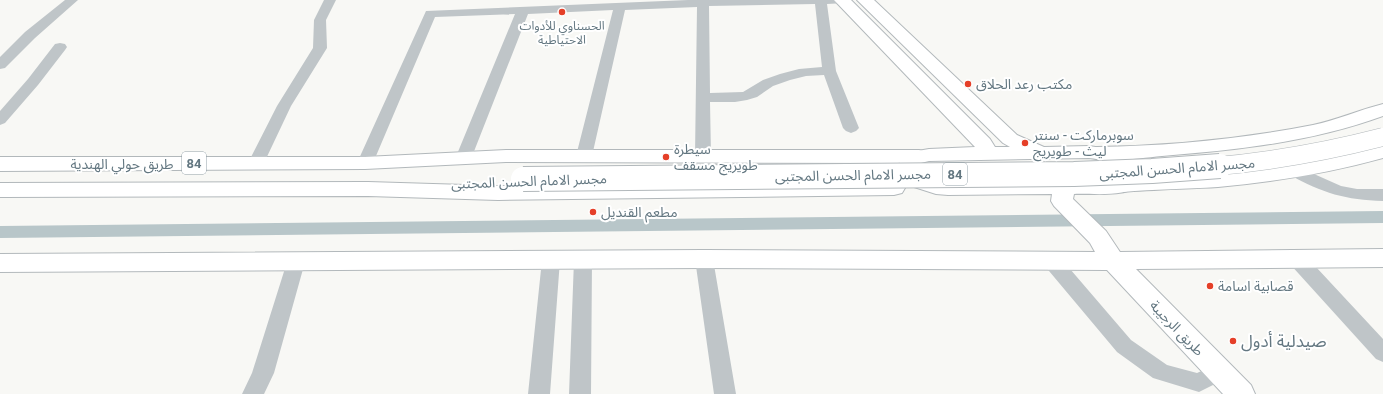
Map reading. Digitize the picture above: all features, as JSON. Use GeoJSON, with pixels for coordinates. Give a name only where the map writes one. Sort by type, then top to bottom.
{"type":"FeatureCollection","features":[{"type":"Feature","properties":{"kind":"main road"},"geometry":{"type":"LineString","coordinates":[[842,0],[983,143],[985,147],[982,152],[968,154]]}},
{"type":"Feature","properties":{"kind":"main road"},"geometry":{"type":"LineString","coordinates":[[865,0],[1010,139],[1027,148],[1057,152]]}},
{"type":"Feature","properties":{"kind":"main road"},"geometry":{"type":"LineString","coordinates":[[387,162],[506,156],[898,157],[968,154],[1057,152],[1097,153],[1142,151],[1217,145],[1316,130],[1383,110]]}},
{"type":"Feature","properties":{"kind":"main road","name":"مجسر الامام الحسن المجتبى"},"geometry":{"type":"LineString","coordinates":[[368,189],[525,173],[1067,165],[1154,162],[1229,155],[1294,146],[1331,140],[1383,125]]}},
{"type":"Feature","properties":{"kind":"main road","name":"مجسر الامام الحسن المجتبى"},"geometry":{"type":"LineString","coordinates":[[387,162],[525,173],[1074,174],[1164,170],[1282,160],[1342,148],[1383,137]]}},
{"type":"Feature","properties":{"kind":"main road"},"geometry":{"type":"LineString","coordinates":[[1142,151],[1133,157],[1132,160],[1134,167],[1147,177],[1166,183]]}},
{"type":"Feature","properties":{"kind":"main road"},"geometry":{"type":"LineString","coordinates":[[368,189],[498,193],[1005,187],[1062,198],[1123,185],[1225,179],[1324,167],[1383,152]]}},
{"type":"Feature","properties":{"kind":"main road"},"geometry":{"type":"LineString","coordinates":[[1097,153],[1118,159],[1127,166],[1132,173],[1132,177],[1123,185]]}},
{"type":"Feature","properties":{"kind":"main road"},"geometry":{"type":"LineString","coordinates":[[873,156],[890,162],[899,172],[898,180],[886,188]]}},
{"type":"Feature","properties":{"kind":"main road"},"geometry":{"type":"LineString","coordinates":[[919,156],[910,161],[908,171],[918,181],[934,187]]}},
{"type":"Feature","properties":{"kind":"main road","name":"طريق حولي الهندية"},"geometry":{"type":"LineString","coordinates":[[0,164],[387,162]]}},
{"type":"Feature","properties":{"kind":"main road","name":"طريق الرجيبة"},"geometry":{"type":"LineString","coordinates":[[1005,187],[1062,198],[1090,239],[1241,394]]}},
{"type":"Feature","properties":{"kind":"main road","name":"طريق حولي الهندية"},"geometry":{"type":"LineString","coordinates":[[0,190],[368,189]]}},
{"type":"Feature","properties":{"kind":"main road"},"geometry":{"type":"LineString","coordinates":[[0,264],[704,259],[1113,261],[1383,258]]}},
{"type":"Feature","properties":{"kind":"street"},"geometry":{"type":"LineString","coordinates":[[0,65],[30,35],[72,0]]}},
{"type":"Feature","properties":{"kind":"street"},"geometry":{"type":"LineString","coordinates":[[256,163],[284,106],[320,48],[320,20],[330,0]]}},
{"type":"Feature","properties":{"kind":"street"},"geometry":{"type":"LineString","coordinates":[[365,163],[430,14],[703,3],[842,0]]}},
{"type":"Feature","properties":{"kind":"street"},"geometry":{"type":"LineString","coordinates":[[821,1],[829,71],[851,128]]}},
{"type":"Feature","properties":{"kind":"street"},"geometry":{"type":"LineString","coordinates":[[703,3],[703,156]]}},
{"type":"Feature","properties":{"kind":"street"},"geometry":{"type":"LineString","coordinates":[[584,156],[620,6]]}},
{"type":"Feature","properties":{"kind":"street"},"geometry":{"type":"LineString","coordinates":[[463,159],[523,10]]}},
{"type":"Feature","properties":{"kind":"street"},"geometry":{"type":"LineString","coordinates":[[0,120],[33,82],[60,47]]}},
{"type":"Feature","properties":{"kind":"street"},"geometry":{"type":"LineString","coordinates":[[703,98],[724,99],[751,95],[770,83],[792,75],[811,70],[829,71]]}},
{"type":"Feature","properties":{"kind":"street"},"geometry":{"type":"LineString","coordinates":[[1296,171],[1319,184],[1339,192],[1360,195],[1383,195]]}},
{"type":"Feature","properties":{"kind":"street"},"geometry":{"type":"LineString","coordinates":[[1296,258],[1383,354]]}},
{"type":"Feature","properties":{"kind":"street"},"geometry":{"type":"LineString","coordinates":[[704,259],[725,394]]}},
{"type":"Feature","properties":{"kind":"street"},"geometry":{"type":"LineString","coordinates":[[539,394],[551,260]]}},
{"type":"Feature","properties":{"kind":"street"},"geometry":{"type":"LineString","coordinates":[[580,394],[583,260]]}},
{"type":"Feature","properties":{"kind":"street"},"geometry":{"type":"LineString","coordinates":[[1051,260],[1124,346],[1161,372],[1199,383],[1219,372]]}},
{"type":"Feature","properties":{"kind":"street"},"geometry":{"type":"LineString","coordinates":[[253,394],[263,373],[296,262]]}},
{"type":"Feature","properties":{"kind":"waterway"},"geometry":{"type":"LineString","coordinates":[[0,232],[1383,217]]}},
{"type":"Feature","properties":{"kind":"place","name":"الحسناوي للأدوات الاحتياطية"},"geometry":{"type":"Point","coordinates":[562,12]}},
{"type":"Feature","properties":{"kind":"place","name":"مكتب رعد الحلاق"},"geometry":{"type":"Point","coordinates":[968,84]}},
{"type":"Feature","properties":{"kind":"place","name":"سوبرماركت - سنتر ليث - طويريج"},"geometry":{"type":"Point","coordinates":[1025,143]}},
{"type":"Feature","properties":{"kind":"place","name":"سيطرة طويريج مسقف"},"geometry":{"type":"Point","coordinates":[666,157]}},
{"type":"Feature","properties":{"kind":"place","name":"مطعم القنديل"},"geometry":{"type":"Point","coordinates":[593,212]}},
{"type":"Feature","properties":{"kind":"place","name":"قصابية اسامة"},"geometry":{"type":"Point","coordinates":[1210,286]}},
{"type":"Feature","properties":{"kind":"place","name":"صيدلية أدول"},"geometry":{"type":"Point","coordinates":[1233,341]}}]}
